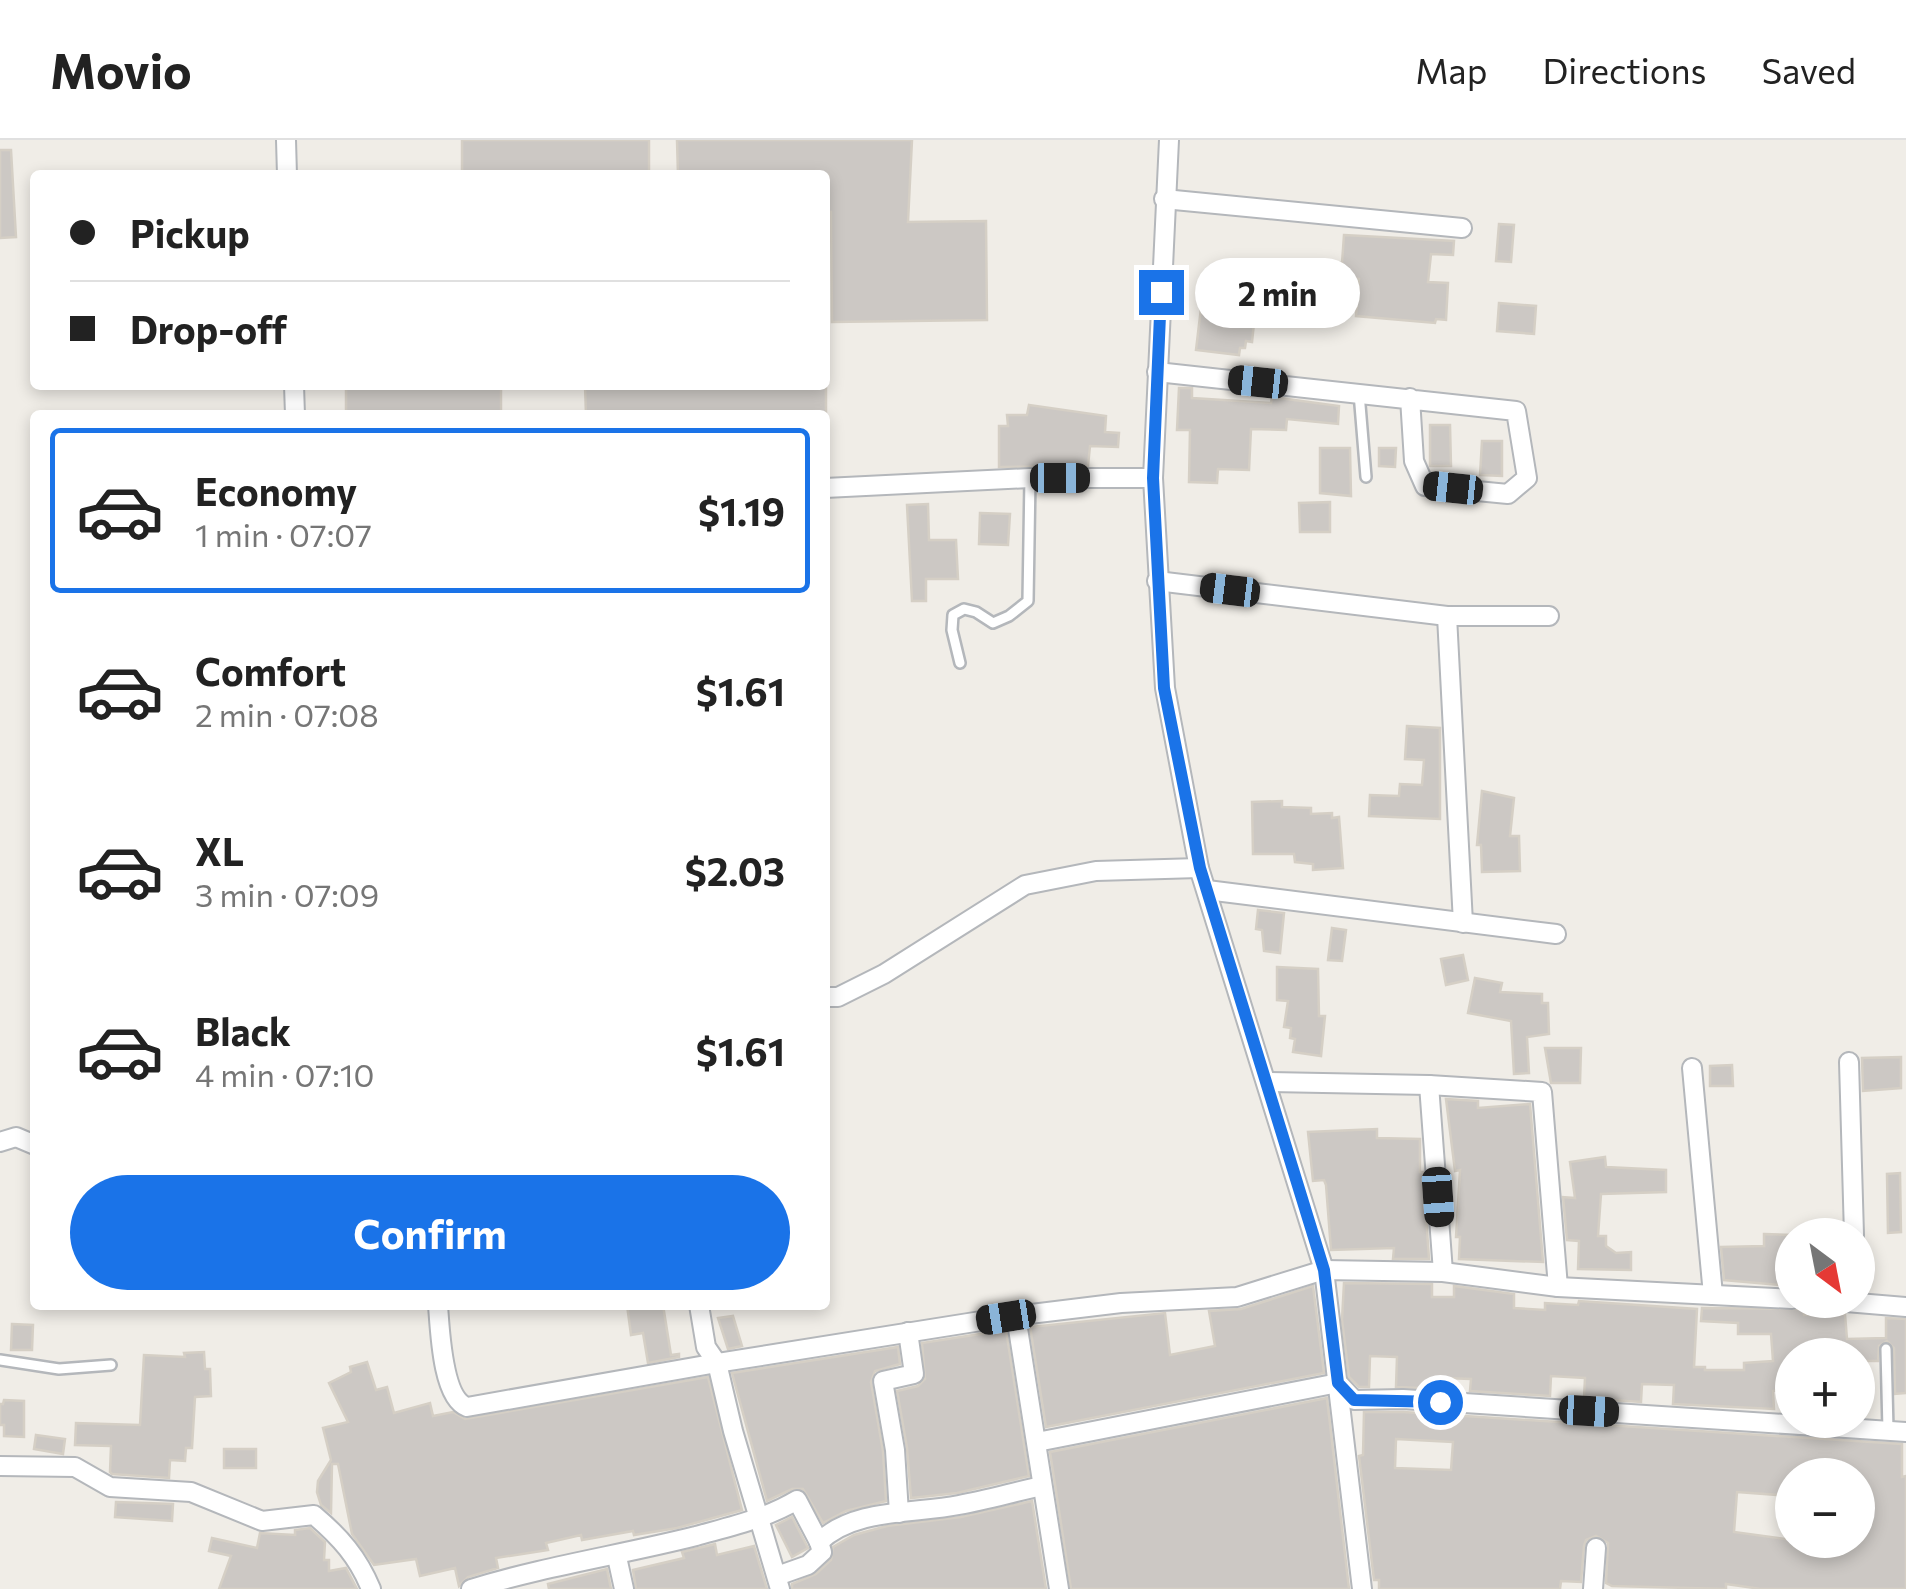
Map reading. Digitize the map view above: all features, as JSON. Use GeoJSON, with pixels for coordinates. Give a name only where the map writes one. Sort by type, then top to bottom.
{"type":"FeatureCollection","features":[{"type":"Feature","properties":{"kind":"street"},"geometry":{"type":"LineString","coordinates":[[286,140],[288,170]]}},
{"type":"Feature","properties":{"kind":"street"},"geometry":{"type":"LineString","coordinates":[[1168,140],[1153,478],[1164,688],[1200,868],[1324,1270],[1362,1589]]}},
{"type":"Feature","properties":{"kind":"street"},"geometry":{"type":"LineString","coordinates":[[1164,199],[1462,228]]}},
{"type":"Feature","properties":{"kind":"street"},"geometry":{"type":"LineString","coordinates":[[1157,372],[1410,398],[1516,411],[1527,478],[1508,494],[1425,486],[1414,460],[1410,398]]}},
{"type":"Feature","properties":{"kind":"street"},"geometry":{"type":"LineString","coordinates":[[830,488],[1030,478],[1153,478]]}},
{"type":"Feature","properties":{"kind":"street"},"geometry":{"type":"LineString","coordinates":[[1158,581],[1447,616],[1550,616]]}},
{"type":"Feature","properties":{"kind":"street"},"geometry":{"type":"LineString","coordinates":[[1447,616],[1464,923]]}},
{"type":"Feature","properties":{"kind":"street"},"geometry":{"type":"LineString","coordinates":[[830,997],[838,997],[884,974],[1025,885],[1096,870],[1200,868]]}},
{"type":"Feature","properties":{"kind":"street"},"geometry":{"type":"LineString","coordinates":[[1207,890],[1556,934]]}},
{"type":"Feature","properties":{"kind":"street"},"geometry":{"type":"LineString","coordinates":[[1849,1062],[1854,1218]]}},
{"type":"Feature","properties":{"kind":"street"},"geometry":{"type":"LineString","coordinates":[[1692,1068],[1713,1295]]}},
{"type":"Feature","properties":{"kind":"street"},"geometry":{"type":"LineString","coordinates":[[1267,1082],[1542,1092],[1558,1287]]}},
{"type":"Feature","properties":{"kind":"street"},"geometry":{"type":"LineString","coordinates":[[1429,1085],[1443,1272]]}},
{"type":"Feature","properties":{"kind":"street"},"geometry":{"type":"LineString","coordinates":[[0,1142],[16,1137],[30,1143]]}},
{"type":"Feature","properties":{"kind":"street"},"geometry":{"type":"LineString","coordinates":[[439,1310],[448,1379],[455,1400],[463,1406],[1016,1316],[1121,1303],[1236,1297],[1324,1270],[1443,1272],[1558,1287],[1775,1297]]}},
{"type":"Feature","properties":{"kind":"street"},"geometry":{"type":"LineString","coordinates":[[1875,1303],[1906,1307]]}},
{"type":"Feature","properties":{"kind":"street"},"geometry":{"type":"LineString","coordinates":[[471,1589],[526,1572],[616,1556],[759,1519],[797,1500],[822,1552],[779,1582],[759,1519],[732,1431],[717,1362],[706,1347],[700,1310]]}},
{"type":"Feature","properties":{"kind":"street"},"geometry":{"type":"LineString","coordinates":[[1016,1316],[1059,1589]]}},
{"type":"Feature","properties":{"kind":"street"},"geometry":{"type":"LineString","coordinates":[[899,1513],[894,1450],[882,1381],[914,1374],[908,1332]]}},
{"type":"Feature","properties":{"kind":"street"},"geometry":{"type":"LineString","coordinates":[[1338,1383],[1354,1400],[1897,1431]]}},
{"type":"Feature","properties":{"kind":"street"},"geometry":{"type":"LineString","coordinates":[[1037,1442],[1338,1383]]}},
{"type":"Feature","properties":{"kind":"street"},"geometry":{"type":"LineString","coordinates":[[0,1466],[75,1467],[110,1486],[191,1492],[262,1521],[314,1515],[335,1532],[361,1564],[371,1589]]}},
{"type":"Feature","properties":{"kind":"street"},"geometry":{"type":"LineString","coordinates":[[819,1542],[828,1533],[853,1522],[956,1506],[1042,1486]]}},
{"type":"Feature","properties":{"kind":"street"},"geometry":{"type":"LineString","coordinates":[[1593,1589],[1596,1548]]}},
{"type":"Feature","properties":{"kind":"street"},"geometry":{"type":"LineString","coordinates":[[616,1556],[624,1589]]}},
{"type":"Feature","properties":{"kind":"lane"},"geometry":{"type":"LineString","coordinates":[[1359,394],[1366,477]]}},
{"type":"Feature","properties":{"kind":"lane"},"geometry":{"type":"LineString","coordinates":[[960,663],[952,630],[954,615],[964,609],[993,623],[1028,601],[1030,478]]}},
{"type":"Feature","properties":{"kind":"lane"},"geometry":{"type":"LineString","coordinates":[[1886,1349],[1897,1431]]}},
{"type":"Feature","properties":{"kind":"lane"},"geometry":{"type":"LineString","coordinates":[[0,1360],[60,1369],[110,1365]]}},
{"type":"Feature","properties":{"kind":"building"},"geometry":{"type":"Polygon","coordinates":[[[462,140],[649,140],[649,170],[462,170],[462,140]]]}},
{"type":"Feature","properties":{"kind":"building"},"geometry":{"type":"Polygon","coordinates":[[[677,140],[912,140],[908,222],[986,221],[987,320],[832,322],[830,170],[678,170],[677,140]]]}},
{"type":"Feature","properties":{"kind":"building"},"geometry":{"type":"Polygon","coordinates":[[[0,150],[11,150],[16,237],[0,238],[0,150]]]}},
{"type":"Feature","properties":{"kind":"building"},"geometry":{"type":"Polygon","coordinates":[[[1499,224],[1514,225],[1511,262],[1496,261],[1499,224]]]}},
{"type":"Feature","properties":{"kind":"building"},"geometry":{"type":"Polygon","coordinates":[[[1344,235],[1454,241],[1453,255],[1431,254],[1428,282],[1448,283],[1446,320],[1436,319],[1435,323],[1356,316],[1359,279],[1330,277],[1327,313],[1301,312],[1305,260],[1342,263],[1344,235]]]}},
{"type":"Feature","properties":{"kind":"building"},"geometry":{"type":"Polygon","coordinates":[[[1499,303],[1536,306],[1534,334],[1497,331],[1499,303]]]}},
{"type":"Feature","properties":{"kind":"building"},"geometry":{"type":"Polygon","coordinates":[[[1201,308],[1255,314],[1252,342],[1246,341],[1239,355],[1196,350],[1201,308]]]}},
{"type":"Feature","properties":{"kind":"building"},"geometry":{"type":"Polygon","coordinates":[[[1179,388],[1192,388],[1192,398],[1271,403],[1272,397],[1339,406],[1338,424],[1287,419],[1286,430],[1251,429],[1249,470],[1218,469],[1217,483],[1189,482],[1190,430],[1177,430],[1179,388]]]}},
{"type":"Feature","properties":{"kind":"building"},"geometry":{"type":"Polygon","coordinates":[[[346,390],[501,390],[501,410],[346,410],[346,390]]]}},
{"type":"Feature","properties":{"kind":"building"},"geometry":{"type":"Polygon","coordinates":[[[585,390],[826,390],[826,410],[586,410],[585,390]]]}},
{"type":"Feature","properties":{"kind":"building"},"geometry":{"type":"Polygon","coordinates":[[[1029,405],[1106,416],[1105,432],[1119,433],[1118,447],[1090,446],[1088,466],[999,467],[999,426],[1008,426],[1007,415],[1027,415],[1029,405]]]}},
{"type":"Feature","properties":{"kind":"building"},"geometry":{"type":"Polygon","coordinates":[[[1430,425],[1450,425],[1451,466],[1430,466],[1430,425]]]}},
{"type":"Feature","properties":{"kind":"building"},"geometry":{"type":"Polygon","coordinates":[[[1482,441],[1502,441],[1502,476],[1480,475],[1482,441]]]}},
{"type":"Feature","properties":{"kind":"building"},"geometry":{"type":"Polygon","coordinates":[[[1320,448],[1350,448],[1351,496],[1320,493],[1320,448]]]}},
{"type":"Feature","properties":{"kind":"building"},"geometry":{"type":"Polygon","coordinates":[[[1379,448],[1396,448],[1395,467],[1379,466],[1379,448]]]}},
{"type":"Feature","properties":{"kind":"building"},"geometry":{"type":"Polygon","coordinates":[[[1330,502],[1330,532],[1300,532],[1299,503],[1330,502]]]}},
{"type":"Feature","properties":{"kind":"building"},"geometry":{"type":"Polygon","coordinates":[[[928,504],[929,540],[956,540],[958,579],[926,579],[926,601],[912,601],[907,505],[928,504]]]}},
{"type":"Feature","properties":{"kind":"building"},"geometry":{"type":"Polygon","coordinates":[[[980,513],[1010,514],[1008,545],[979,544],[980,513]]]}},
{"type":"Feature","properties":{"kind":"building"},"geometry":{"type":"Polygon","coordinates":[[[1407,726],[1440,728],[1440,819],[1369,816],[1370,795],[1399,796],[1400,784],[1422,785],[1424,760],[1405,759],[1407,726]]]}},
{"type":"Feature","properties":{"kind":"building"},"geometry":{"type":"Polygon","coordinates":[[[1482,791],[1514,798],[1510,836],[1519,836],[1520,871],[1482,872],[1481,845],[1477,845],[1482,791]]]}},
{"type":"Feature","properties":{"kind":"building"},"geometry":{"type":"Polygon","coordinates":[[[1282,801],[1282,807],[1311,808],[1311,814],[1332,813],[1332,818],[1339,817],[1343,868],[1313,870],[1313,864],[1295,862],[1294,854],[1253,854],[1252,802],[1282,801]]]}},
{"type":"Feature","properties":{"kind":"building"},"geometry":{"type":"Polygon","coordinates":[[[1258,910],[1284,913],[1280,953],[1264,951],[1262,930],[1256,929],[1258,910]]]}},
{"type":"Feature","properties":{"kind":"building"},"geometry":{"type":"Polygon","coordinates":[[[1332,928],[1346,930],[1342,961],[1328,960],[1332,928]]]}},
{"type":"Feature","properties":{"kind":"building"},"geometry":{"type":"Polygon","coordinates":[[[1463,955],[1468,980],[1446,985],[1441,959],[1463,955]]]}},
{"type":"Feature","properties":{"kind":"building"},"geometry":{"type":"Polygon","coordinates":[[[1277,967],[1318,969],[1319,1016],[1325,1016],[1321,1056],[1293,1052],[1295,1039],[1290,1038],[1291,1028],[1284,1027],[1288,1001],[1277,1000],[1277,967]]]}},
{"type":"Feature","properties":{"kind":"building"},"geometry":{"type":"Polygon","coordinates":[[[1475,978],[1502,983],[1500,992],[1542,994],[1542,1003],[1548,1003],[1549,1034],[1527,1037],[1529,1073],[1514,1074],[1511,1021],[1468,1013],[1475,978]]]}},
{"type":"Feature","properties":{"kind":"building"},"geometry":{"type":"Polygon","coordinates":[[[1545,1048],[1581,1048],[1580,1083],[1551,1083],[1545,1048]]]}},
{"type":"Feature","properties":{"kind":"building"},"geometry":{"type":"Polygon","coordinates":[[[1901,1057],[1901,1088],[1863,1091],[1862,1058],[1901,1057]]]}},
{"type":"Feature","properties":{"kind":"building"},"geometry":{"type":"Polygon","coordinates":[[[1732,1065],[1733,1086],[1710,1086],[1710,1066],[1732,1065]]]}},
{"type":"Feature","properties":{"kind":"building"},"geometry":{"type":"Polygon","coordinates":[[[1446,1099],[1478,1101],[1478,1108],[1530,1104],[1543,1262],[1459,1259],[1460,1237],[1456,1237],[1460,1170],[1455,1171],[1446,1099]]]}},
{"type":"Feature","properties":{"kind":"building"},"geometry":{"type":"Polygon","coordinates":[[[1377,1129],[1377,1138],[1420,1139],[1429,1259],[1393,1259],[1394,1248],[1331,1250],[1326,1185],[1324,1180],[1313,1181],[1308,1132],[1377,1129]]]}},
{"type":"Feature","properties":{"kind":"building"},"geometry":{"type":"Polygon","coordinates":[[[1605,1157],[1606,1167],[1666,1170],[1666,1192],[1601,1194],[1598,1236],[1606,1236],[1606,1246],[1616,1253],[1631,1252],[1631,1270],[1578,1269],[1579,1241],[1567,1240],[1563,1197],[1575,1198],[1570,1162],[1605,1157]]]}},
{"type":"Feature","properties":{"kind":"building"},"geometry":{"type":"Polygon","coordinates":[[[1900,1173],[1901,1232],[1888,1233],[1887,1174],[1900,1173]]]}},
{"type":"Feature","properties":{"kind":"building"},"geometry":{"type":"Polygon","coordinates":[[[1764,1234],[1775,1234],[1775,1284],[1724,1280],[1721,1247],[1764,1246],[1764,1234]]]}},
{"type":"Feature","properties":{"kind":"building"},"geometry":{"type":"Polygon","coordinates":[[[1344,1283],[1432,1284],[1432,1297],[1454,1297],[1454,1286],[1514,1294],[1514,1308],[1545,1310],[1545,1303],[1578,1305],[1579,1301],[1697,1309],[1694,1367],[1705,1370],[1744,1370],[1744,1363],[1773,1361],[1771,1334],[1738,1334],[1738,1323],[1701,1321],[1702,1308],[1775,1309],[1775,1318],[1845,1318],[1847,1338],[1775,1338],[1774,1409],[1673,1404],[1674,1385],[1642,1384],[1641,1402],[1584,1398],[1585,1378],[1551,1376],[1550,1396],[1470,1391],[1471,1379],[1444,1378],[1443,1389],[1396,1387],[1397,1357],[1370,1356],[1369,1387],[1359,1387],[1349,1377],[1342,1320],[1344,1283]]]}},
{"type":"Feature","properties":{"kind":"building"},"geometry":{"type":"Polygon","coordinates":[[[1313,1286],[1324,1373],[1046,1427],[1030,1327],[1165,1313],[1170,1355],[1215,1346],[1209,1311],[1241,1309],[1313,1286]]]}},
{"type":"Feature","properties":{"kind":"building"},"geometry":{"type":"Polygon","coordinates":[[[628,1310],[664,1310],[671,1355],[679,1357],[648,1363],[643,1333],[631,1335],[628,1310]]]}},
{"type":"Feature","properties":{"kind":"building"},"geometry":{"type":"Polygon","coordinates":[[[733,1316],[742,1346],[728,1349],[718,1318],[733,1316]]]}},
{"type":"Feature","properties":{"kind":"building"},"geometry":{"type":"Polygon","coordinates":[[[1886,1318],[1906,1319],[1906,1393],[1895,1394],[1894,1348],[1887,1341],[1879,1346],[1878,1361],[1875,1338],[1886,1338],[1886,1318]]]}},
{"type":"Feature","properties":{"kind":"building"},"geometry":{"type":"Polygon","coordinates":[[[12,1324],[33,1325],[32,1350],[11,1350],[12,1324]]]}},
{"type":"Feature","properties":{"kind":"building"},"geometry":{"type":"Polygon","coordinates":[[[1006,1330],[1029,1476],[957,1493],[911,1498],[897,1391],[918,1386],[925,1379],[922,1343],[1006,1330]]]}},
{"type":"Feature","properties":{"kind":"building"},"geometry":{"type":"Polygon","coordinates":[[[898,1347],[900,1364],[875,1371],[871,1382],[883,1451],[886,1501],[846,1511],[823,1523],[803,1489],[792,1489],[767,1501],[732,1373],[898,1347]]]}},
{"type":"Feature","properties":{"kind":"building"},"geometry":{"type":"Polygon","coordinates":[[[204,1352],[205,1369],[210,1369],[211,1396],[195,1397],[192,1448],[186,1448],[185,1461],[170,1460],[169,1478],[112,1474],[111,1446],[75,1445],[76,1423],[140,1425],[144,1355],[185,1357],[184,1353],[204,1352]]]}},
{"type":"Feature","properties":{"kind":"building"},"geometry":{"type":"Polygon","coordinates":[[[367,1362],[376,1390],[387,1387],[394,1413],[430,1403],[433,1416],[453,1412],[465,1419],[708,1377],[742,1510],[677,1528],[582,1540],[581,1535],[546,1543],[548,1550],[496,1558],[498,1568],[468,1577],[459,1586],[455,1568],[420,1576],[416,1559],[374,1565],[352,1534],[338,1464],[332,1464],[331,1513],[321,1505],[317,1492],[318,1481],[331,1460],[323,1428],[348,1422],[329,1383],[351,1372],[350,1367],[367,1362]]]}},
{"type":"Feature","properties":{"kind":"building"},"geometry":{"type":"Polygon","coordinates":[[[1327,1398],[1349,1589],[1071,1589],[1050,1452],[1327,1398]]]}},
{"type":"Feature","properties":{"kind":"building"},"geometry":{"type":"Polygon","coordinates":[[[4,1400],[24,1401],[24,1437],[4,1436],[0,1404],[4,1400]]]}},
{"type":"Feature","properties":{"kind":"building"},"geometry":{"type":"Polygon","coordinates":[[[1364,1412],[1902,1444],[1902,1477],[1906,1476],[1906,1589],[1761,1589],[1726,1584],[1726,1589],[1612,1586],[1606,1583],[1608,1543],[1596,1536],[1586,1540],[1584,1546],[1581,1582],[1561,1581],[1560,1589],[1379,1589],[1379,1580],[1374,1580],[1359,1456],[1363,1455],[1364,1412]],[[1396,1439],[1395,1468],[1451,1470],[1453,1442],[1396,1439]]]}},
{"type":"Feature","properties":{"kind":"building"},"geometry":{"type":"Polygon","coordinates":[[[36,1435],[65,1439],[63,1454],[34,1449],[36,1435]]]}},
{"type":"Feature","properties":{"kind":"building"},"geometry":{"type":"Polygon","coordinates":[[[224,1449],[256,1449],[256,1468],[224,1468],[224,1449]]]}},
{"type":"Feature","properties":{"kind":"building"},"geometry":{"type":"Polygon","coordinates":[[[1032,1501],[1046,1589],[792,1589],[792,1584],[816,1574],[831,1560],[833,1547],[854,1535],[1032,1501]]]}},
{"type":"Feature","properties":{"kind":"building"},"geometry":{"type":"Polygon","coordinates":[[[116,1502],[173,1504],[172,1521],[115,1517],[116,1502]]]}},
{"type":"Feature","properties":{"kind":"building"},"geometry":{"type":"Polygon","coordinates":[[[792,1517],[808,1548],[792,1557],[776,1525],[792,1517]]]}},
{"type":"Feature","properties":{"kind":"building"},"geometry":{"type":"Polygon","coordinates":[[[310,1528],[325,1542],[324,1560],[329,1560],[329,1571],[346,1568],[357,1589],[219,1589],[231,1556],[209,1551],[212,1538],[257,1548],[260,1533],[295,1535],[295,1530],[310,1528]]]}},
{"type":"Feature","properties":{"kind":"building"},"geometry":{"type":"Polygon","coordinates":[[[715,1544],[717,1555],[754,1546],[767,1589],[636,1589],[633,1570],[684,1558],[682,1552],[715,1544]]]}},
{"type":"Feature","properties":{"kind":"building"},"geometry":{"type":"Polygon","coordinates":[[[607,1569],[611,1589],[549,1589],[548,1584],[607,1569]]]}},
{"type":"Feature","properties":{"kind":"route"},"geometry":{"type":"LineString","coordinates":[[1161,292],[1153,478],[1164,688],[1200,868],[1324,1270],[1338,1383],[1354,1400],[1440,1402]]}}]}
